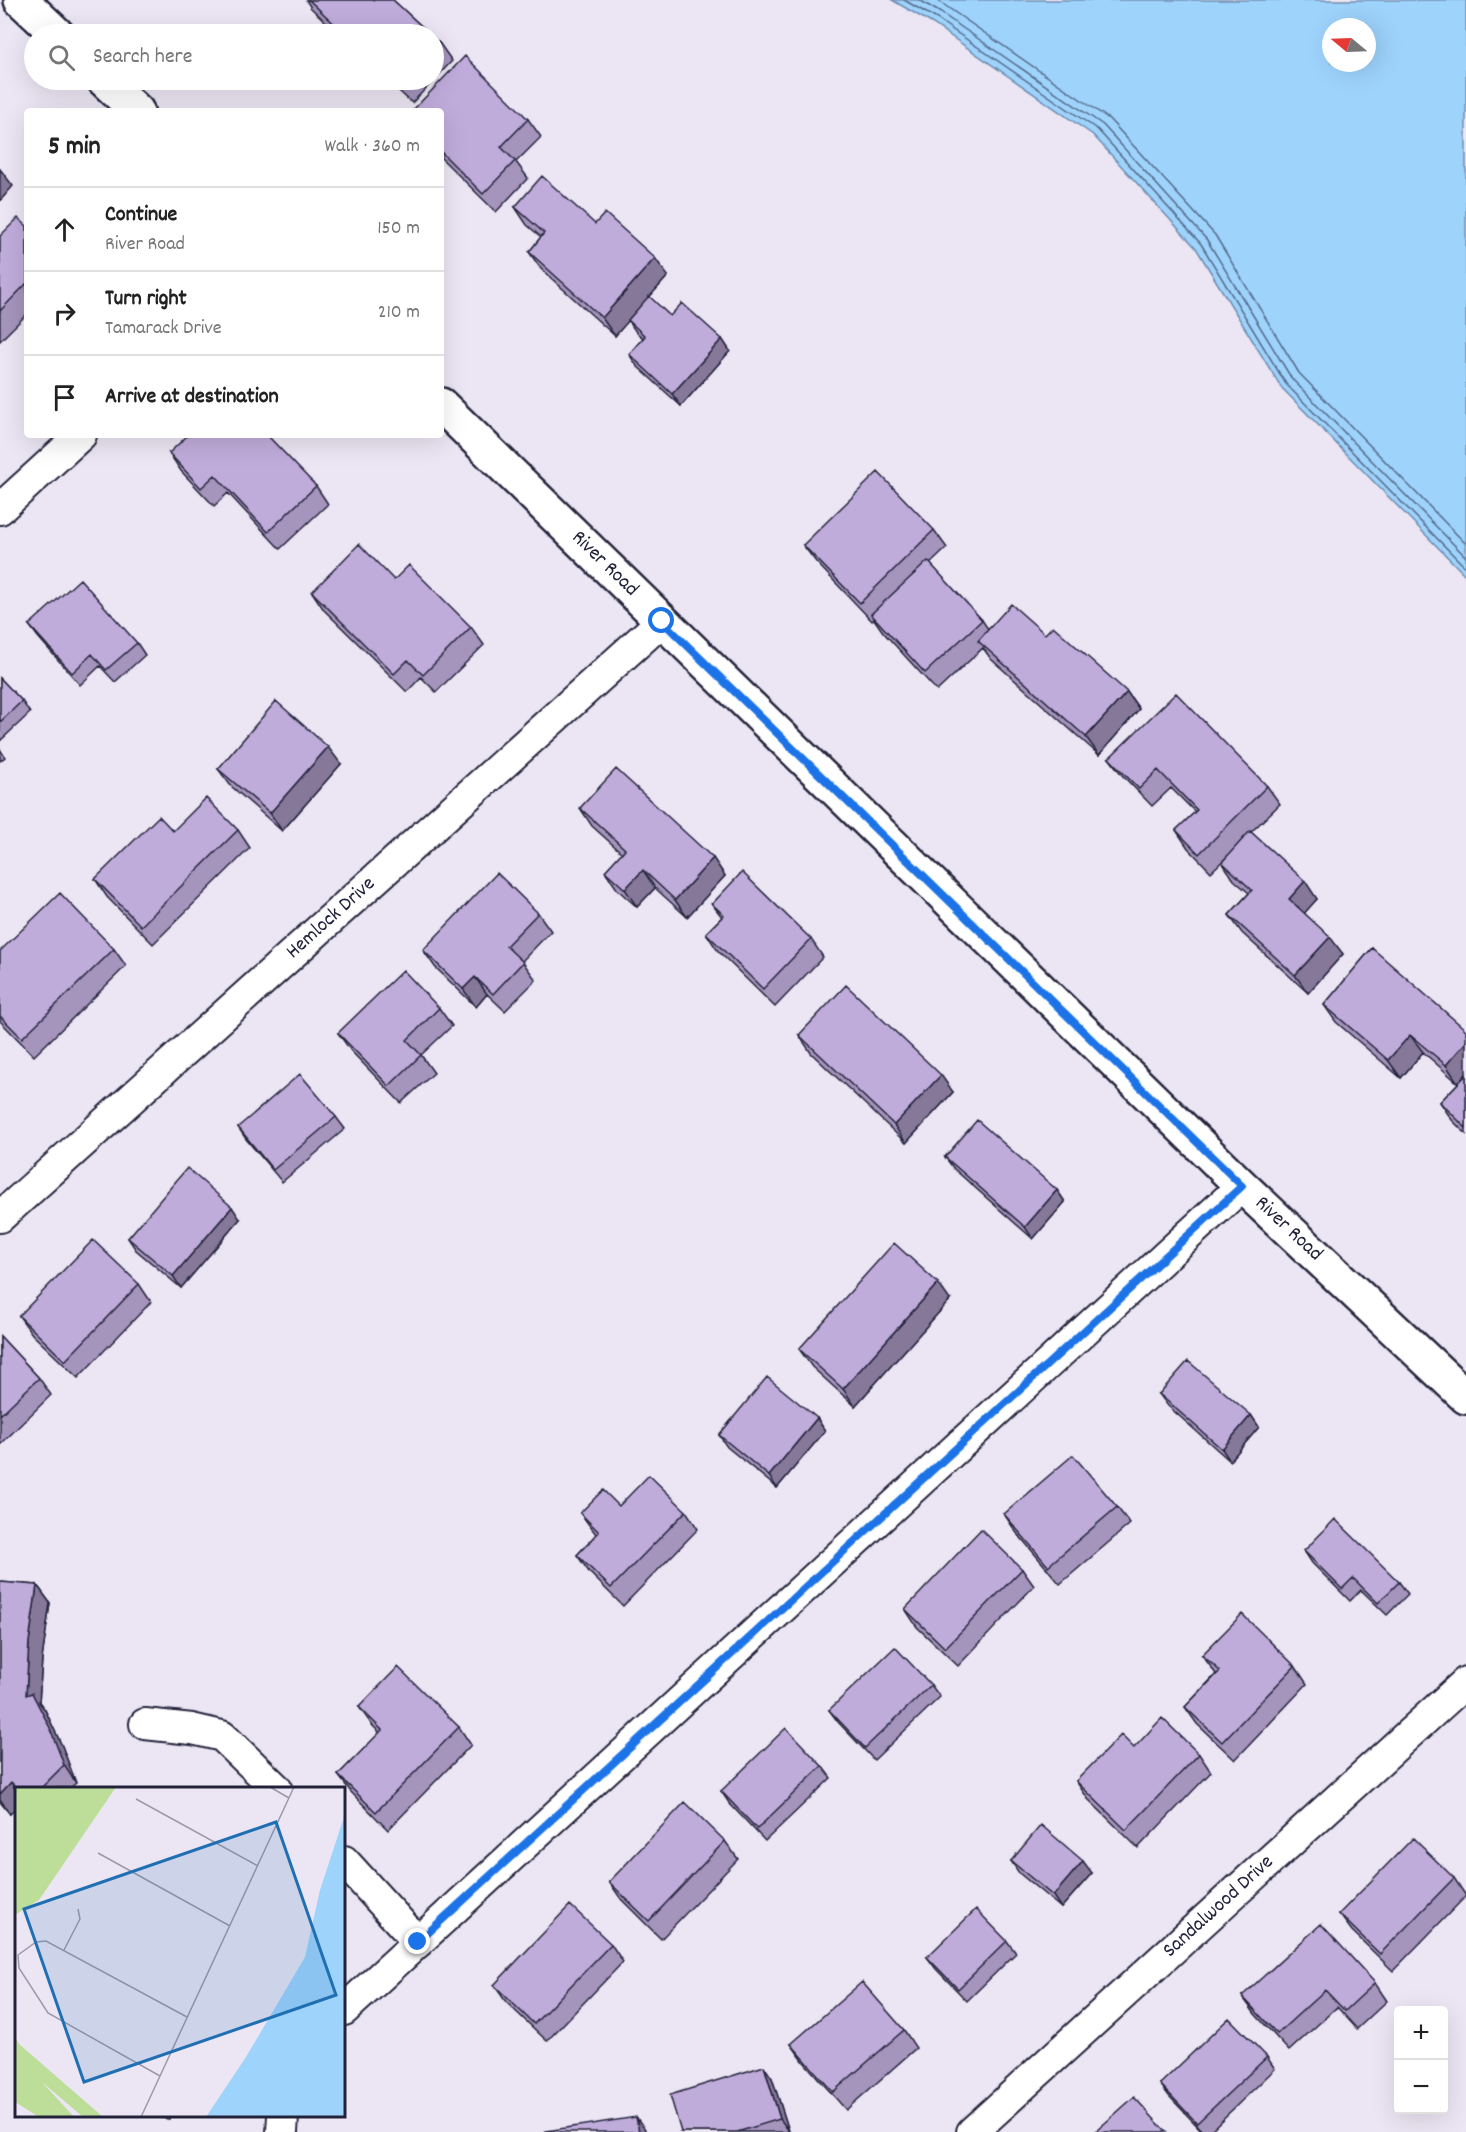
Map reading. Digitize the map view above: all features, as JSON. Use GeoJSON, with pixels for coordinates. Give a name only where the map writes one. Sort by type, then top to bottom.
{"type":"FeatureCollection","features":[{"type":"Feature","properties":{"kind":"street"},"geometry":{"type":"LineString","coordinates":[[21,0],[46,24]]}},
{"type":"Feature","properties":{"kind":"street"},"geometry":{"type":"LineString","coordinates":[[115,90],[134,108]]}},
{"type":"Feature","properties":{"kind":"street","name":"River Road"},"geometry":{"type":"LineString","coordinates":[[444,408],[1242,1186],[1466,1397]]}},
{"type":"Feature","properties":{"kind":"street"},"geometry":{"type":"LineString","coordinates":[[0,508],[78,438]]}},
{"type":"Feature","properties":{"kind":"street","name":"Hemlock Drive"},"geometry":{"type":"LineString","coordinates":[[0,1217],[662,621]]}},
{"type":"Feature","properties":{"kind":"street"},"geometry":{"type":"LineString","coordinates":[[345,2009],[1242,1186]]}},
{"type":"Feature","properties":{"kind":"street","name":"Sandalwood Drive"},"geometry":{"type":"LineString","coordinates":[[972,2132],[1466,1682]]}},
{"type":"Feature","properties":{"kind":"street"},"geometry":{"type":"LineString","coordinates":[[145,1725],[192,1729],[222,1736],[275,1787]]}},
{"type":"Feature","properties":{"kind":"street"},"geometry":{"type":"LineString","coordinates":[[345,1862],[418,1942]]}},
{"type":"Feature","properties":{"kind":"street"},"geometry":{"type":"LineString","coordinates":[[282,2132],[283,2117]]}},
{"type":"Feature","properties":{"kind":"water"},"geometry":{"type":"Polygon","coordinates":[[[892,0],[1466,0],[1466,576],[1281,387],[1196,248],[1093,135],[933,24],[892,0]]]}},
{"type":"Feature","properties":{"kind":"building"},"geometry":{"type":"Polygon","coordinates":[[[309,0],[393,0],[419,24],[334,24],[309,0]]]}},
{"type":"Feature","properties":{"kind":"building"},"geometry":{"type":"Polygon","coordinates":[[[465,56],[528,119],[501,147],[515,161],[483,194],[444,155],[444,108],[415,108],[432,90],[444,90],[444,78],[465,56]]]}},
{"type":"Feature","properties":{"kind":"building"},"geometry":{"type":"Polygon","coordinates":[[[542,176],[595,224],[605,213],[655,258],[602,318],[529,252],[544,233],[515,207],[542,176]]]}},
{"type":"Feature","properties":{"kind":"building"},"geometry":{"type":"Polygon","coordinates":[[[18,218],[24,223],[24,286],[0,311],[0,236],[18,218]]]}},
{"type":"Feature","properties":{"kind":"building"},"geometry":{"type":"Polygon","coordinates":[[[649,296],[670,316],[682,303],[722,339],[672,394],[629,354],[645,336],[628,320],[649,296]]]}},
{"type":"Feature","properties":{"kind":"building"},"geometry":{"type":"Polygon","coordinates":[[[185,438],[270,438],[316,486],[268,532],[215,475],[201,488],[169,453],[185,438]]]}},
{"type":"Feature","properties":{"kind":"building"},"geometry":{"type":"Polygon","coordinates":[[[878,472],[934,530],[860,603],[803,545],[878,472]]]}},
{"type":"Feature","properties":{"kind":"building"},"geometry":{"type":"Polygon","coordinates":[[[359,544],[394,580],[409,565],[471,627],[423,675],[408,660],[394,674],[312,592],[359,544]]]}},
{"type":"Feature","properties":{"kind":"building"},"geometry":{"type":"Polygon","coordinates":[[[928,561],[982,620],[925,673],[871,614],[928,561]]]}},
{"type":"Feature","properties":{"kind":"building"},"geometry":{"type":"Polygon","coordinates":[[[80,579],[137,643],[106,670],[92,654],[72,673],[29,625],[80,579]]]}},
{"type":"Feature","properties":{"kind":"building"},"geometry":{"type":"Polygon","coordinates":[[[1011,604],[1045,634],[1053,626],[1127,692],[1086,737],[978,641],[1011,604]]]}},
{"type":"Feature","properties":{"kind":"building"},"geometry":{"type":"Polygon","coordinates":[[[0,678],[22,701],[0,722],[0,678]]]}},
{"type":"Feature","properties":{"kind":"building"},"geometry":{"type":"Polygon","coordinates":[[[1176,693],[1267,786],[1199,854],[1176,830],[1197,810],[1158,770],[1139,789],[1109,758],[1176,693]]]}},
{"type":"Feature","properties":{"kind":"building"},"geometry":{"type":"Polygon","coordinates":[[[276,701],[328,747],[270,813],[218,769],[276,701]]]}},
{"type":"Feature","properties":{"kind":"building"},"geometry":{"type":"Polygon","coordinates":[[[616,769],[713,858],[675,900],[643,870],[625,889],[605,871],[625,849],[580,808],[616,769]]]}},
{"type":"Feature","properties":{"kind":"building"},"geometry":{"type":"Polygon","coordinates":[[[206,798],[238,830],[141,926],[95,879],[159,816],[173,831],[206,798]]]}},
{"type":"Feature","properties":{"kind":"building"},"geometry":{"type":"Polygon","coordinates":[[[1250,831],[1305,881],[1289,899],[1330,937],[1295,975],[1229,915],[1252,890],[1222,862],[1250,831]]]}},
{"type":"Feature","properties":{"kind":"building"},"geometry":{"type":"Polygon","coordinates":[[[742,872],[811,939],[763,989],[706,933],[724,915],[712,904],[742,872]]]}},
{"type":"Feature","properties":{"kind":"building"},"geometry":{"type":"Polygon","coordinates":[[[497,873],[538,913],[506,946],[523,962],[493,994],[475,977],[463,989],[423,950],[497,873]]]}},
{"type":"Feature","properties":{"kind":"building"},"geometry":{"type":"Polygon","coordinates":[[[60,893],[114,949],[22,1038],[0,1016],[0,951],[60,893]]]}},
{"type":"Feature","properties":{"kind":"building"},"geometry":{"type":"Polygon","coordinates":[[[1372,948],[1466,1030],[1466,1042],[1446,1065],[1410,1035],[1388,1060],[1324,1005],[1372,948]]]}},
{"type":"Feature","properties":{"kind":"building"},"geometry":{"type":"Polygon","coordinates":[[[403,970],[439,1008],[407,1040],[421,1055],[389,1086],[338,1033],[403,970]]]}},
{"type":"Feature","properties":{"kind":"building"},"geometry":{"type":"Polygon","coordinates":[[[846,985],[941,1075],[894,1125],[799,1035],[846,985]]]}},
{"type":"Feature","properties":{"kind":"building"},"geometry":{"type":"Polygon","coordinates":[[[300,1074],[336,1117],[273,1170],[238,1127],[300,1074]]]}},
{"type":"Feature","properties":{"kind":"building"},"geometry":{"type":"Polygon","coordinates":[[[1466,1075],[1466,1128],[1440,1102],[1466,1075]]]}},
{"type":"Feature","properties":{"kind":"building"},"geometry":{"type":"Polygon","coordinates":[[[977,1120],[1057,1190],[1025,1227],[945,1157],[977,1120]]]}},
{"type":"Feature","properties":{"kind":"building"},"geometry":{"type":"Polygon","coordinates":[[[187,1168],[232,1207],[173,1276],[128,1238],[187,1168]]]}},
{"type":"Feature","properties":{"kind":"building"},"geometry":{"type":"Polygon","coordinates":[[[93,1240],[139,1284],[65,1361],[19,1316],[93,1240]]]}},
{"type":"Feature","properties":{"kind":"building"},"geometry":{"type":"Polygon","coordinates":[[[894,1243],[938,1283],[843,1389],[799,1349],[894,1243]]]}},
{"type":"Feature","properties":{"kind":"building"},"geometry":{"type":"Polygon","coordinates":[[[0,1336],[39,1378],[0,1415],[0,1336]]]}},
{"type":"Feature","properties":{"kind":"building"},"geometry":{"type":"Polygon","coordinates":[[[1188,1361],[1251,1415],[1222,1449],[1159,1394],[1188,1361]]]}},
{"type":"Feature","properties":{"kind":"building"},"geometry":{"type":"Polygon","coordinates":[[[767,1377],[817,1418],[769,1476],[719,1435],[767,1377]]]}},
{"type":"Feature","properties":{"kind":"building"},"geometry":{"type":"Polygon","coordinates":[[[1073,1455],[1117,1507],[1048,1566],[1004,1514],[1073,1455]]]}},
{"type":"Feature","properties":{"kind":"building"},"geometry":{"type":"Polygon","coordinates":[[[649,1475],[686,1511],[611,1588],[577,1555],[599,1532],[580,1513],[603,1490],[619,1506],[649,1475]]]}},
{"type":"Feature","properties":{"kind":"building"},"geometry":{"type":"Polygon","coordinates":[[[1335,1519],[1399,1582],[1378,1603],[1353,1578],[1342,1589],[1304,1551],[1335,1519]]]}},
{"type":"Feature","properties":{"kind":"building"},"geometry":{"type":"Polygon","coordinates":[[[981,1529],[1022,1569],[945,1648],[905,1609],[981,1529]]]}},
{"type":"Feature","properties":{"kind":"building"},"geometry":{"type":"Polygon","coordinates":[[[0,1582],[37,1585],[29,1642],[26,1695],[32,1693],[50,1728],[64,1765],[42,1787],[16,1787],[11,1782],[0,1794],[0,1582]]]}},
{"type":"Feature","properties":{"kind":"building"},"geometry":{"type":"Polygon","coordinates":[[[1242,1614],[1295,1666],[1222,1742],[1185,1707],[1220,1671],[1202,1655],[1242,1614]]]}},
{"type":"Feature","properties":{"kind":"building"},"geometry":{"type":"Polygon","coordinates":[[[895,1647],[931,1685],[865,1748],[829,1710],[895,1647]]]}},
{"type":"Feature","properties":{"kind":"building"},"geometry":{"type":"Polygon","coordinates":[[[398,1667],[459,1727],[376,1812],[338,1775],[382,1730],[359,1707],[398,1667]]]}},
{"type":"Feature","properties":{"kind":"building"},"geometry":{"type":"Polygon","coordinates":[[[1162,1718],[1199,1754],[1126,1830],[1076,1781],[1121,1735],[1134,1748],[1162,1718]]]}},
{"type":"Feature","properties":{"kind":"building"},"geometry":{"type":"Polygon","coordinates":[[[786,1728],[822,1766],[757,1829],[721,1791],[786,1728]]]}},
{"type":"Feature","properties":{"kind":"building"},"geometry":{"type":"Polygon","coordinates":[[[685,1802],[725,1841],[649,1921],[609,1882],[685,1802]]]}},
{"type":"Feature","properties":{"kind":"building"},"geometry":{"type":"Polygon","coordinates":[[[1041,1825],[1083,1861],[1053,1896],[1011,1861],[1041,1825]]]}},
{"type":"Feature","properties":{"kind":"building"},"geometry":{"type":"Polygon","coordinates":[[[1413,1838],[1454,1878],[1380,1954],[1339,1914],[1413,1838]]]}},
{"type":"Feature","properties":{"kind":"building"},"geometry":{"type":"Polygon","coordinates":[[[570,1905],[611,1944],[534,2024],[494,1985],[570,1905]]]}},
{"type":"Feature","properties":{"kind":"building"},"geometry":{"type":"Polygon","coordinates":[[[976,1909],[1007,1941],[958,1989],[927,1957],[976,1909]]]}},
{"type":"Feature","properties":{"kind":"building"},"geometry":{"type":"Polygon","coordinates":[[[1321,1924],[1375,1983],[1345,2011],[1325,1990],[1277,2034],[1242,1996],[1321,1924]]]}},
{"type":"Feature","properties":{"kind":"building"},"geometry":{"type":"Polygon","coordinates":[[[862,1982],[904,2030],[833,2092],[791,2044],[862,1982]]]}},
{"type":"Feature","properties":{"kind":"building"},"geometry":{"type":"Polygon","coordinates":[[[1229,2018],[1267,2057],[1197,2123],[1160,2084],[1229,2018]]]}},
{"type":"Feature","properties":{"kind":"building"},"geometry":{"type":"Polygon","coordinates":[[[764,2066],[780,2119],[737,2132],[681,2132],[670,2095],[764,2066]]]}},
{"type":"Feature","properties":{"kind":"building"},"geometry":{"type":"Polygon","coordinates":[[[1134,2097],[1166,2132],[1095,2132],[1134,2097]]]}},
{"type":"Feature","properties":{"kind":"building"},"geometry":{"type":"Polygon","coordinates":[[[636,2117],[639,2132],[546,2131],[636,2117]]]}},
{"type":"Feature","properties":{"kind":"route"},"geometry":{"type":"LineString","coordinates":[[418,1942],[1242,1186],[662,621]]}}]}
